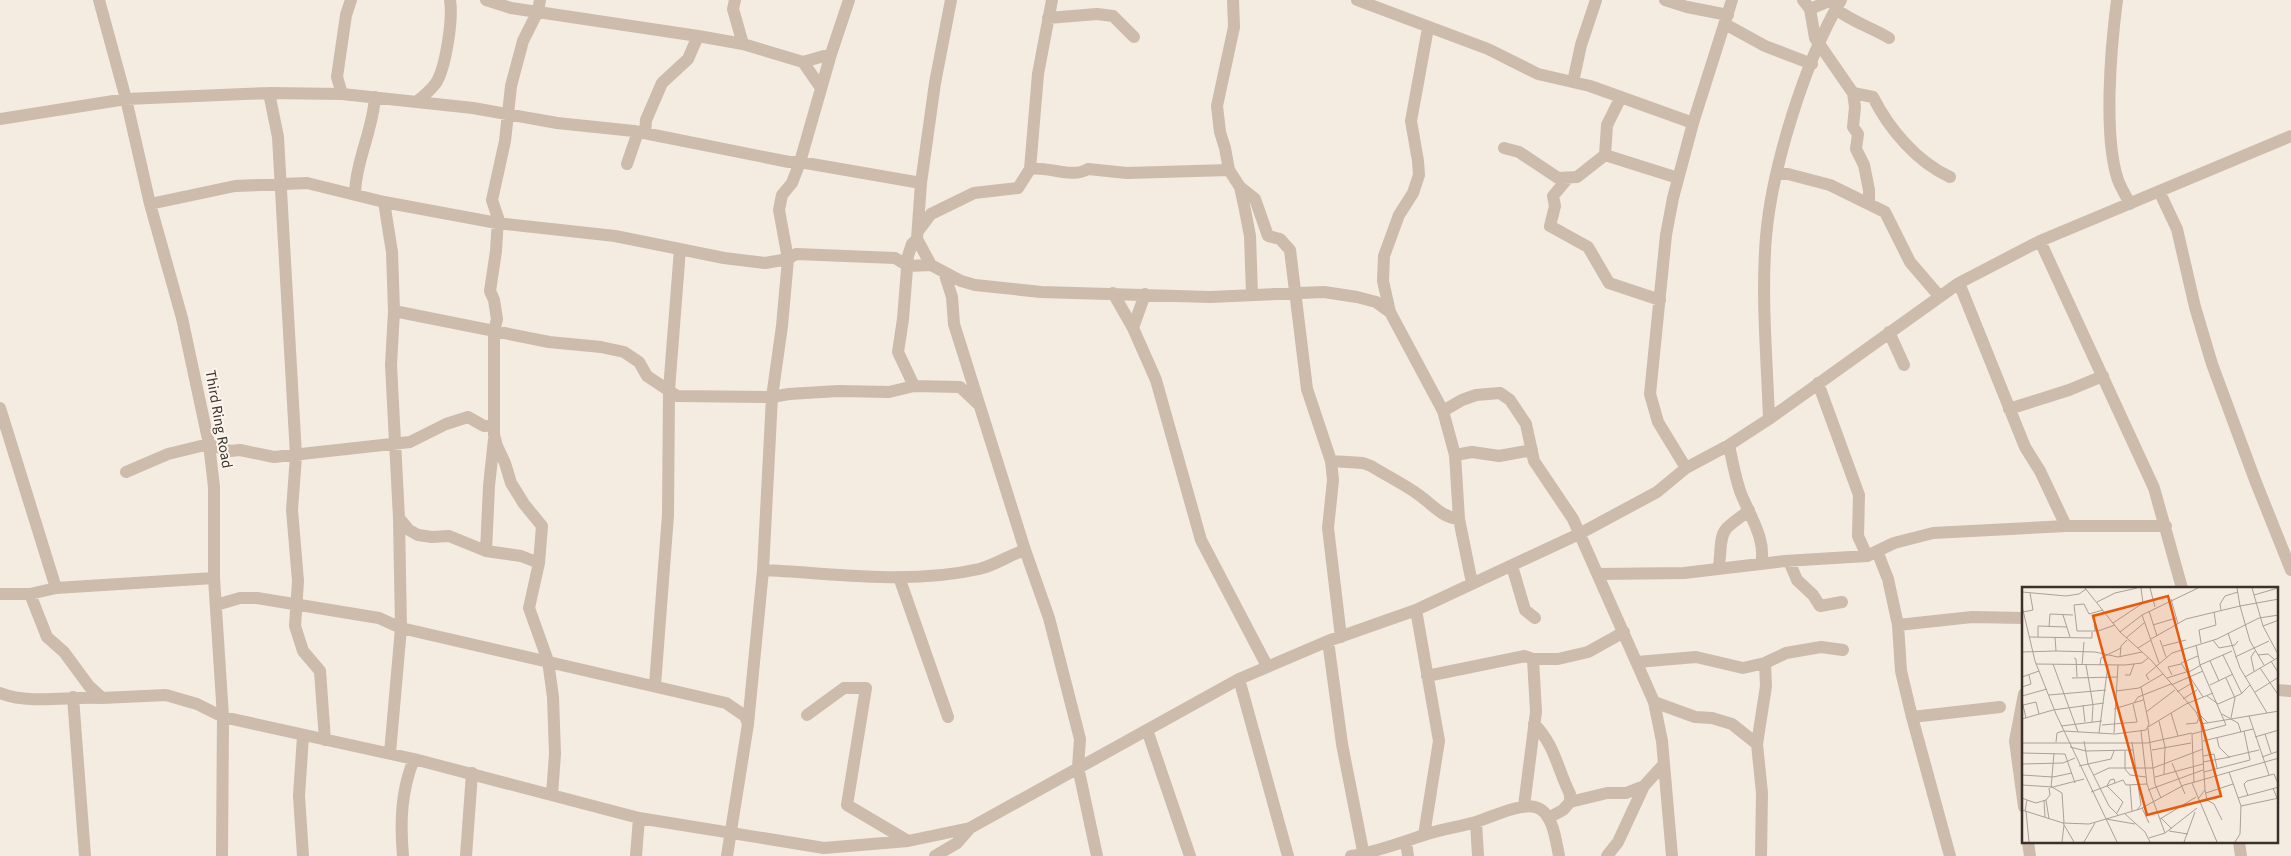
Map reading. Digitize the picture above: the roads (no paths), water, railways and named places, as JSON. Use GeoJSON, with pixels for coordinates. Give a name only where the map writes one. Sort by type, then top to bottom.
{"type":"FeatureCollection","features":[{"type":"Feature","properties":{"kind":"street","name":"Third Ring Road"},"geometry":{"type":"LineString","coordinates":[[99,0],[126,98],[150,204],[182,318],[209,444],[214,487],[214,578],[223,717],[222,856]]}},
{"type":"Feature","properties":{"kind":"street"},"geometry":{"type":"LineString","coordinates":[[342,94],[337,77],[346,15],[351,0]]}},
{"type":"Feature","properties":{"kind":"street"},"geometry":{"type":"LineString","coordinates":[[416,102],[429,92],[437,81],[452,25],[450,0]]}},
{"type":"Feature","properties":{"kind":"street"},"geometry":{"type":"LineString","coordinates":[[486,0],[511,8],[539,6],[743,44],[803,62],[831,54]]}},
{"type":"Feature","properties":{"kind":"street"},"geometry":{"type":"LineString","coordinates":[[735,0],[733,9],[743,44]]}},
{"type":"Feature","properties":{"kind":"street"},"geometry":{"type":"LineString","coordinates":[[727,856],[748,724],[763,570],[772,398],[782,326],[788,259],[779,210],[782,195],[792,183],[800,162],[831,54],[849,0]]}},
{"type":"Feature","properties":{"kind":"street"},"geometry":{"type":"LineString","coordinates":[[931,266],[918,235],[922,183],[934,84],[951,0]]}},
{"type":"Feature","properties":{"kind":"street"},"geometry":{"type":"LineString","coordinates":[[914,386],[898,352],[910,250],[931,214],[974,193],[1018,188],[1030,169],[1038,74],[1052,0]]}},
{"type":"Feature","properties":{"kind":"street"},"geometry":{"type":"LineString","coordinates":[[1233,0],[1234,27],[1217,106],[1220,132],[1226,148],[1229,170],[1240,187],[1255,200],[1268,236],[1280,239],[1290,250],[1307,389],[1331,461],[1332,486],[1328,512],[1328,528],[1342,744],[1359,855],[1424,835],[1476,822],[1524,806],[1536,807],[1548,818],[1554,830],[1559,856]]}},
{"type":"Feature","properties":{"kind":"street"},"geometry":{"type":"LineString","coordinates":[[1357,0],[1501,54],[1538,74],[1573,82],[1621,97],[1693,123]]}},
{"type":"Feature","properties":{"kind":"street"},"geometry":{"type":"LineString","coordinates":[[1573,82],[1581,45],[1596,0]]}},
{"type":"Feature","properties":{"kind":"street"},"geometry":{"type":"LineString","coordinates":[[1666,0],[1726,19],[1765,46],[1812,64]]}},
{"type":"Feature","properties":{"kind":"street"},"geometry":{"type":"LineString","coordinates":[[1686,468],[1658,422],[1650,394],[1666,235],[1678,178],[1693,123],[1732,0]]}},
{"type":"Feature","properties":{"kind":"street"},"geometry":{"type":"LineString","coordinates":[[2117,0],[2111,71],[2111,146],[2118,180],[2130,204]]}},
{"type":"Feature","properties":{"kind":"street"},"geometry":{"type":"LineString","coordinates":[[1836,3],[1806,4],[1815,38],[1853,93],[1855,107],[1852,126],[1858,134],[1856,149],[1866,174],[1869,203]]}},
{"type":"Feature","properties":{"kind":"street"},"geometry":{"type":"LineString","coordinates":[[1836,3],[1849,20],[1876,30],[1889,38]]}},
{"type":"Feature","properties":{"kind":"street"},"geometry":{"type":"LineString","coordinates":[[1770,420],[1764,267],[1769,211],[1777,174],[1800,96],[1836,3]]}},
{"type":"Feature","properties":{"kind":"street"},"geometry":{"type":"LineString","coordinates":[[486,551],[494,430],[494,331],[496,319],[494,300],[490,291],[498,218],[492,200],[505,142],[506,114],[523,40],[539,6]]}},
{"type":"Feature","properties":{"kind":"street"},"geometry":{"type":"LineString","coordinates":[[1048,18],[1098,14],[1113,16],[1134,36]]}},
{"type":"Feature","properties":{"kind":"street"},"geometry":{"type":"LineString","coordinates":[[1428,28],[1411,121],[1419,175],[1413,193],[1399,215],[1384,256],[1383,281],[1390,312],[1444,411],[1455,455],[1459,519],[1472,583]]}},
{"type":"Feature","properties":{"kind":"street"},"geometry":{"type":"LineString","coordinates":[[627,164],[662,83],[688,59],[698,36]]}},
{"type":"Feature","properties":{"kind":"street"},"geometry":{"type":"LineString","coordinates":[[803,62],[821,88]]}},
{"type":"Feature","properties":{"kind":"street"},"geometry":{"type":"LineString","coordinates":[[269,93],[278,136],[279,186],[296,456],[292,510],[298,581],[295,626],[303,651],[320,671],[325,740]]}},
{"type":"Feature","properties":{"kind":"street"},"geometry":{"type":"LineString","coordinates":[[0,119],[126,98],[269,93],[342,94],[641,132],[788,162],[800,162],[922,183]]}},
{"type":"Feature","properties":{"kind":"street"},"geometry":{"type":"LineString","coordinates":[[1853,93],[1873,97],[1895,134],[1939,172],[1950,176]]}},
{"type":"Feature","properties":{"kind":"street"},"geometry":{"type":"LineString","coordinates":[[355,194],[356,170],[374,114],[375,97]]}},
{"type":"Feature","properties":{"kind":"street"},"geometry":{"type":"LineString","coordinates":[[1504,148],[1520,152],[1558,178],[1577,177],[1605,155],[1607,125],[1621,97]]}},
{"type":"Feature","properties":{"kind":"street"},"geometry":{"type":"LineString","coordinates":[[0,693],[14,698],[48,700],[73,697],[102,698],[166,695],[196,704],[223,717],[303,736],[390,753],[639,818],[824,852],[908,841],[970,828],[1239,679],[1335,639],[1416,610],[1580,534],[1656,492],[1686,468],[1770,420],[1818,383],[1959,283],[2040,241],[2291,136]]}},
{"type":"Feature","properties":{"kind":"street"},"geometry":{"type":"LineString","coordinates":[[1605,155],[1678,178]]}},
{"type":"Feature","properties":{"kind":"street"},"geometry":{"type":"LineString","coordinates":[[1030,169],[1083,172],[1088,169],[1127,173],[1229,170]]}},
{"type":"Feature","properties":{"kind":"street"},"geometry":{"type":"LineString","coordinates":[[1777,174],[1788,174],[1830,185],[1884,212],[1910,262],[1940,296]]}},
{"type":"Feature","properties":{"kind":"street"},"geometry":{"type":"LineString","coordinates":[[1568,178],[1553,196],[1555,206],[1550,226],[1588,247],[1609,283],[1660,300]]}},
{"type":"Feature","properties":{"kind":"street"},"geometry":{"type":"LineString","coordinates":[[150,204],[235,186],[279,186],[307,183],[384,202],[497,223],[615,236],[724,258],[765,263],[788,259],[796,254],[876,256],[895,258],[908,266],[931,266],[961,282],[974,285],[1041,292],[1210,297],[1324,292],[1357,296],[1376,302],[1390,312]]}},
{"type":"Feature","properties":{"kind":"street"},"geometry":{"type":"LineString","coordinates":[[1240,187],[1250,236],[1252,294]]}},
{"type":"Feature","properties":{"kind":"street"},"geometry":{"type":"LineString","coordinates":[[2159,191],[2177,228],[2195,307],[2212,364],[2291,570]]}},
{"type":"Feature","properties":{"kind":"street"},"geometry":{"type":"LineString","coordinates":[[384,202],[392,252],[394,311],[391,365],[399,518],[401,628],[390,753]]}},
{"type":"Feature","properties":{"kind":"street"},"geometry":{"type":"LineString","coordinates":[[2040,241],[2154,488],[2182,587]]}},
{"type":"Feature","properties":{"kind":"street"},"geometry":{"type":"LineString","coordinates":[[654,685],[668,515],[669,390],[680,249]]}},
{"type":"Feature","properties":{"kind":"street"},"geometry":{"type":"LineString","coordinates":[[944,272],[952,297],[954,324],[1025,550],[1049,618],[1080,739],[1078,767],[1097,856]]}},
{"type":"Feature","properties":{"kind":"street"},"geometry":{"type":"LineString","coordinates":[[1959,283],[2025,446],[2040,471],[2066,526]]}},
{"type":"Feature","properties":{"kind":"street"},"geometry":{"type":"LineString","coordinates":[[1113,293],[1133,328],[1156,380],[1201,540],[1267,666]]}},
{"type":"Feature","properties":{"kind":"street"},"geometry":{"type":"LineString","coordinates":[[1133,328],[1145,294]]}},
{"type":"Feature","properties":{"kind":"street"},"geometry":{"type":"LineString","coordinates":[[394,311],[549,342],[602,347],[624,352],[639,362],[647,376],[677,396],[772,398],[789,394],[838,391],[889,392],[914,386],[960,387],[979,405]]}},
{"type":"Feature","properties":{"kind":"street"},"geometry":{"type":"LineString","coordinates":[[1889,332],[1904,365]]}},
{"type":"Feature","properties":{"kind":"street"},"geometry":{"type":"LineString","coordinates":[[960,387],[969,372]]}},
{"type":"Feature","properties":{"kind":"street"},"geometry":{"type":"LineString","coordinates":[[2009,409],[2068,390],[2103,376]]}},
{"type":"Feature","properties":{"kind":"street"},"geometry":{"type":"LineString","coordinates":[[1818,383],[1859,495],[1858,536],[1888,579],[1898,625],[1901,671],[1950,856]]}},
{"type":"Feature","properties":{"kind":"street"},"geometry":{"type":"LineString","coordinates":[[1444,411],[1462,400],[1476,395],[1500,393],[1510,400],[1526,424],[1534,460],[1574,519],[1654,702],[1662,740],[1672,856]]}},
{"type":"Feature","properties":{"kind":"street"},"geometry":{"type":"LineString","coordinates":[[0,408],[56,588]]}},
{"type":"Feature","properties":{"kind":"street"},"geometry":{"type":"LineString","coordinates":[[126,472],[168,454],[209,444],[230,451],[240,450],[274,457],[296,456],[410,442],[446,424],[468,417],[494,430]]}},
{"type":"Feature","properties":{"kind":"street"},"geometry":{"type":"LineString","coordinates":[[494,430],[511,483],[524,504],[542,526],[539,563],[529,608],[548,661],[553,697],[555,754],[552,795]]}},
{"type":"Feature","properties":{"kind":"street"},"geometry":{"type":"LineString","coordinates":[[1729,445],[1740,490],[1749,510],[1763,556],[1761,564]]}},
{"type":"Feature","properties":{"kind":"street"},"geometry":{"type":"LineString","coordinates":[[1455,455],[1472,452],[1498,456],[1532,450]]}},
{"type":"Feature","properties":{"kind":"street"},"geometry":{"type":"LineString","coordinates":[[1331,461],[1363,463],[1371,466],[1420,496],[1449,518],[1459,519]]}},
{"type":"Feature","properties":{"kind":"street"},"geometry":{"type":"LineString","coordinates":[[1718,569],[1722,559],[1722,540],[1726,529],[1749,510]]}},
{"type":"Feature","properties":{"kind":"street"},"geometry":{"type":"LineString","coordinates":[[399,518],[409,530],[418,534],[432,538],[449,536],[486,551],[521,556],[539,563]]}},
{"type":"Feature","properties":{"kind":"street"},"geometry":{"type":"LineString","coordinates":[[1599,574],[1684,573],[1872,554],[1894,543],[1934,533],[2066,526],[2166,526]]}},
{"type":"Feature","properties":{"kind":"street"},"geometry":{"type":"LineString","coordinates":[[763,570],[899,577],[980,569],[1025,550]]}},
{"type":"Feature","properties":{"kind":"street"},"geometry":{"type":"LineString","coordinates":[[1789,561],[1797,580],[1813,595],[1820,606],[1842,602]]}},
{"type":"Feature","properties":{"kind":"street"},"geometry":{"type":"LineString","coordinates":[[1512,566],[1525,610],[1535,618]]}},
{"type":"Feature","properties":{"kind":"street"},"geometry":{"type":"LineString","coordinates":[[899,577],[948,717]]}},
{"type":"Feature","properties":{"kind":"street"},"geometry":{"type":"LineString","coordinates":[[0,594],[30,594],[56,588],[214,578]]}},
{"type":"Feature","properties":{"kind":"street"},"geometry":{"type":"LineString","coordinates":[[30,594],[47,636],[64,652],[89,686],[102,698]]}},
{"type":"Feature","properties":{"kind":"street"},"geometry":{"type":"LineString","coordinates":[[216,605],[240,598],[257,598],[379,618],[401,628],[726,703],[745,716],[748,724]]}},
{"type":"Feature","properties":{"kind":"street"},"geometry":{"type":"LineString","coordinates":[[1416,610],[1439,741],[1424,835]]}},
{"type":"Feature","properties":{"kind":"street"},"geometry":{"type":"LineString","coordinates":[[1898,625],[1972,618],[2022,618]]}},
{"type":"Feature","properties":{"kind":"street"},"geometry":{"type":"LineString","coordinates":[[1427,676],[1525,656],[1533,659],[1558,659],[1588,652],[1624,632]]}},
{"type":"Feature","properties":{"kind":"street"},"geometry":{"type":"LineString","coordinates":[[1637,662],[1696,657],[1743,668],[1765,663],[1786,653],[1821,647],[1843,650]]}},
{"type":"Feature","properties":{"kind":"street"},"geometry":{"type":"LineString","coordinates":[[1524,806],[1536,712],[1533,659]]}},
{"type":"Feature","properties":{"kind":"street"},"geometry":{"type":"LineString","coordinates":[[1761,856],[1762,793],[1757,744],[1766,686],[1765,663]]}},
{"type":"Feature","properties":{"kind":"street"},"geometry":{"type":"LineString","coordinates":[[1239,679],[1288,856]]}},
{"type":"Feature","properties":{"kind":"street"},"geometry":{"type":"LineString","coordinates":[[807,715],[844,688],[866,688],[847,805],[908,841]]}},
{"type":"Feature","properties":{"kind":"street"},"geometry":{"type":"LineString","coordinates":[[2278,690],[2291,690]]}},
{"type":"Feature","properties":{"kind":"street"},"geometry":{"type":"LineString","coordinates":[[73,697],[85,856]]}},
{"type":"Feature","properties":{"kind":"street"},"geometry":{"type":"LineString","coordinates":[[1654,702],[1695,717],[1712,718],[1732,724],[1757,744]]}},
{"type":"Feature","properties":{"kind":"street"},"geometry":{"type":"LineString","coordinates":[[2022,704],[2015,741],[2022,792]]}},
{"type":"Feature","properties":{"kind":"street"},"geometry":{"type":"LineString","coordinates":[[1912,717],[2000,707]]}},
{"type":"Feature","properties":{"kind":"street"},"geometry":{"type":"LineString","coordinates":[[1534,724],[1543,732],[1552,747],[1570,794],[1570,802]]}},
{"type":"Feature","properties":{"kind":"street"},"geometry":{"type":"LineString","coordinates":[[1147,730],[1190,856]]}},
{"type":"Feature","properties":{"kind":"street"},"geometry":{"type":"LineString","coordinates":[[303,736],[299,796],[303,856]]}},
{"type":"Feature","properties":{"kind":"street"},"geometry":{"type":"LineString","coordinates":[[402,856],[402,804],[406,778],[414,759]]}},
{"type":"Feature","properties":{"kind":"street"},"geometry":{"type":"LineString","coordinates":[[1607,856],[1618,842],[1644,786],[1664,764]]}},
{"type":"Feature","properties":{"kind":"street"},"geometry":{"type":"LineString","coordinates":[[466,856],[472,773]]}},
{"type":"Feature","properties":{"kind":"street"},"geometry":{"type":"LineString","coordinates":[[1548,818],[1563,810],[1570,802],[1607,792],[1626,793],[1644,786]]}},
{"type":"Feature","properties":{"kind":"street"},"geometry":{"type":"LineString","coordinates":[[636,856],[639,818]]}},
{"type":"Feature","properties":{"kind":"street"},"geometry":{"type":"LineString","coordinates":[[1476,822],[1478,856]]}},
{"type":"Feature","properties":{"kind":"street"},"geometry":{"type":"LineString","coordinates":[[935,856],[957,843],[970,828]]}},
{"type":"Feature","properties":{"kind":"street"},"geometry":{"type":"LineString","coordinates":[[1406,842],[1408,856]]}}]}
